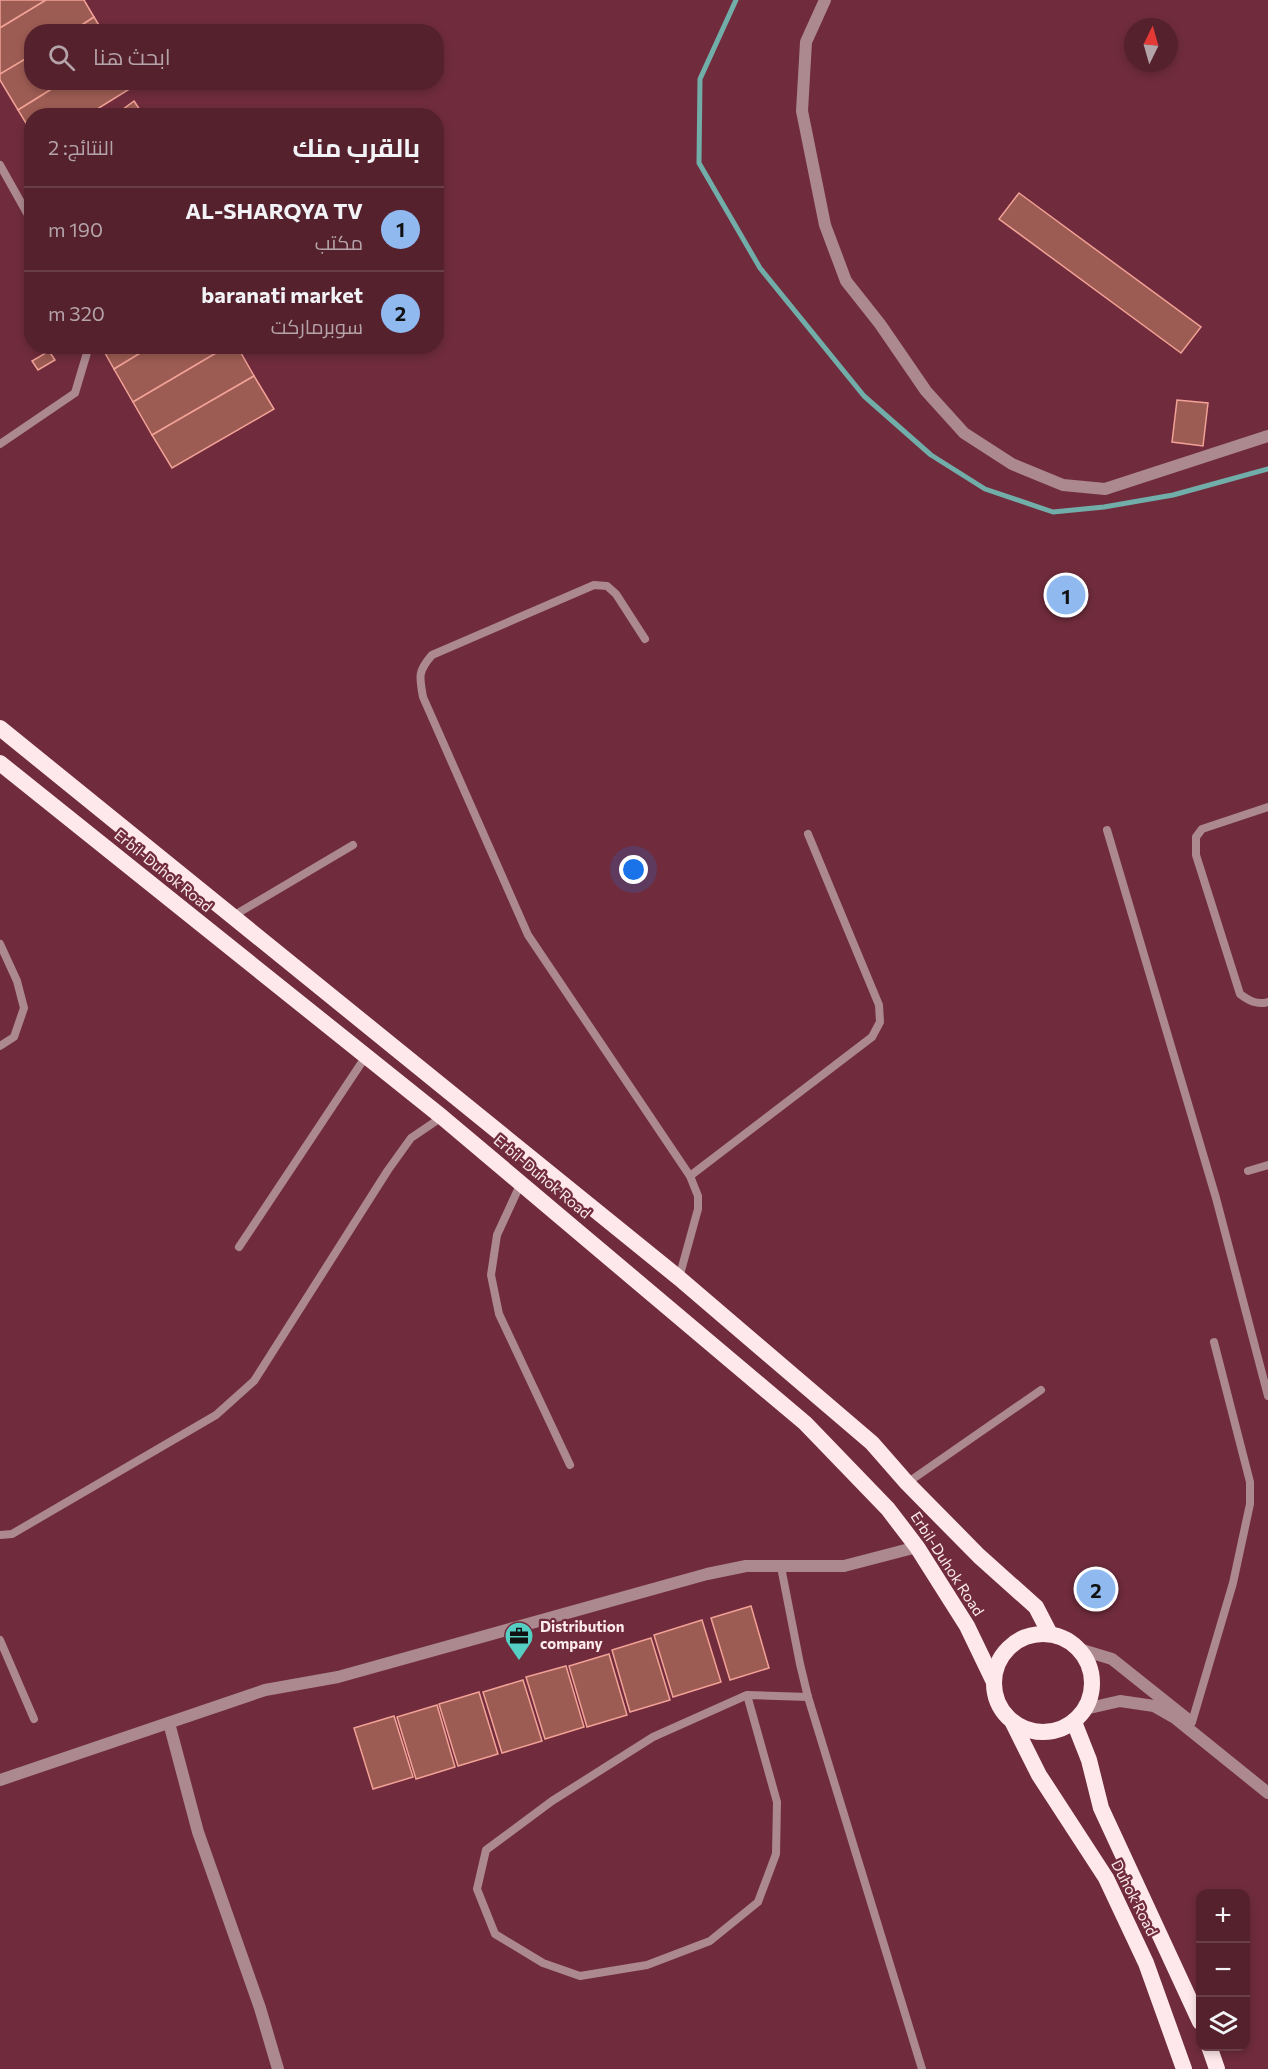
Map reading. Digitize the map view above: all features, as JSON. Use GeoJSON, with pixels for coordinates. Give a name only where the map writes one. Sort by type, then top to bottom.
{"type":"FeatureCollection","features":[{"type":"Feature","properties":{"kind":"highway"},"geometry":{"type":"LineString","coordinates":[[0,728],[679,1278],[872,1443],[907,1483],[979,1556],[1036,1607],[1050,1634]]}},
{"type":"Feature","properties":{"kind":"highway","name":"Erbil-Duhok Road"},"geometry":{"type":"LineString","coordinates":[[0,763],[442,1117],[805,1423],[888,1509],[917,1547],[968,1626],[993,1680]]}},
{"type":"Feature","properties":{"kind":"highway"},"geometry":{"type":"LineString","coordinates":[[1050,1634],[1066,1639],[1079,1649],[1088,1662],[1092,1678],[1091,1694],[1080,1715],[1060,1730],[1044,1733],[1028,1730],[1013,1723],[1002,1711],[995,1696],[993,1680],[997,1664],[1006,1650],[1018,1640],[1034,1635],[1050,1634]]}},
{"type":"Feature","properties":{"kind":"highway","name":"Duhok Road"},"geometry":{"type":"LineString","coordinates":[[1080,1715],[1101,1808],[1196,2013]]}},
{"type":"Feature","properties":{"kind":"highway","name":"Duhok Road"},"geometry":{"type":"LineString","coordinates":[[1013,1723],[1044,1783],[1106,1878],[1146,1963],[1184,2069]]}},
{"type":"Feature","properties":{"kind":"highway"},"geometry":{"type":"LineString","coordinates":[[1211,2051],[1217,2069]]}},
{"type":"Feature","properties":{"kind":"street"},"geometry":{"type":"LineString","coordinates":[[825,0],[806,42],[802,111],[825,225],[846,281],[880,324],[926,391],[964,433],[1012,464],[1063,485],[1106,489],[1268,436]]}},
{"type":"Feature","properties":{"kind":"street"},"geometry":{"type":"LineString","coordinates":[[0,1780],[264,1690],[338,1677],[707,1574],[746,1566],[844,1566],[917,1547]]}},
{"type":"Feature","properties":{"kind":"street"},"geometry":{"type":"LineString","coordinates":[[1079,1649],[1112,1659],[1192,1722],[1230,1761]]}},
{"type":"Feature","properties":{"kind":"street"},"geometry":{"type":"LineString","coordinates":[[1080,1715],[1120,1701],[1154,1706],[1174,1718],[1268,1793]]}},
{"type":"Feature","properties":{"kind":"street"},"geometry":{"type":"LineString","coordinates":[[170,1723],[198,1832],[260,2008],[278,2069]]}},
{"type":"Feature","properties":{"kind":"lane"},"geometry":{"type":"LineString","coordinates":[[0,165],[24,208]]}},
{"type":"Feature","properties":{"kind":"lane"},"geometry":{"type":"LineString","coordinates":[[0,444],[75,393],[86,354]]}},
{"type":"Feature","properties":{"kind":"lane"},"geometry":{"type":"LineString","coordinates":[[645,639],[616,594],[608,586],[594,585],[432,655],[421,668],[419,680],[423,697],[528,935],[690,1176],[698,1196],[698,1209],[679,1278]]}},
{"type":"Feature","properties":{"kind":"lane"},"geometry":{"type":"LineString","coordinates":[[1268,807],[1202,829],[1196,837],[1196,855],[1240,994],[1249,1001],[1262,1004],[1268,1002]]}},
{"type":"Feature","properties":{"kind":"lane"},"geometry":{"type":"LineString","coordinates":[[1107,830],[1216,1198],[1268,1396]]}},
{"type":"Feature","properties":{"kind":"lane"},"geometry":{"type":"LineString","coordinates":[[690,1176],[872,1037],[880,1022],[879,1005],[808,834]]}},
{"type":"Feature","properties":{"kind":"lane"},"geometry":{"type":"LineString","coordinates":[[232,917],[353,845]]}},
{"type":"Feature","properties":{"kind":"lane"},"geometry":{"type":"LineString","coordinates":[[0,944],[17,981],[24,1008],[14,1037],[0,1046]]}},
{"type":"Feature","properties":{"kind":"lane"},"geometry":{"type":"LineString","coordinates":[[239,1247],[366,1056]]}},
{"type":"Feature","properties":{"kind":"lane"},"geometry":{"type":"LineString","coordinates":[[0,1535],[12,1534],[216,1414],[254,1380],[411,1138],[442,1117]]}},
{"type":"Feature","properties":{"kind":"lane"},"geometry":{"type":"LineString","coordinates":[[1248,1171],[1268,1165]]}},
{"type":"Feature","properties":{"kind":"lane"},"geometry":{"type":"LineString","coordinates":[[521,1182],[497,1235],[491,1275],[499,1314],[570,1465]]}},
{"type":"Feature","properties":{"kind":"lane"},"geometry":{"type":"LineString","coordinates":[[1192,1722],[1233,1583],[1250,1504],[1250,1482],[1214,1342]]}},
{"type":"Feature","properties":{"kind":"lane"},"geometry":{"type":"LineString","coordinates":[[907,1483],[1041,1390]]}},
{"type":"Feature","properties":{"kind":"lane"},"geometry":{"type":"LineString","coordinates":[[782,1567],[808,1697],[922,2069]]}},
{"type":"Feature","properties":{"kind":"lane"},"geometry":{"type":"LineString","coordinates":[[0,1640],[34,1719]]}},
{"type":"Feature","properties":{"kind":"lane"},"geometry":{"type":"LineString","coordinates":[[747,1695],[777,1802],[776,1854],[758,1902],[710,1941],[647,1965],[580,1976],[543,1963],[495,1934],[477,1889],[486,1850],[552,1801],[653,1737],[747,1695],[808,1697]]}},
{"type":"Feature","properties":{"kind":"building"},"geometry":{"type":"Polygon","coordinates":[[[0,0],[46,0],[0,28],[0,0]]]}},
{"type":"Feature","properties":{"kind":"building"},"geometry":{"type":"Polygon","coordinates":[[[46,0],[84,0],[94,17],[83,24],[24,24],[24,60],[0,74],[0,28],[46,0]]]}},
{"type":"Feature","properties":{"kind":"building"},"geometry":{"type":"Polygon","coordinates":[[[94,17],[98,24],[83,24],[94,17]]]}},
{"type":"Feature","properties":{"kind":"building"},"geometry":{"type":"Polygon","coordinates":[[[24,60],[24,90],[50,90],[18,110],[0,80],[0,74],[24,60]]]}},
{"type":"Feature","properties":{"kind":"building"},"geometry":{"type":"Polygon","coordinates":[[[50,90],[128,90],[99,108],[24,108],[24,120],[18,110],[50,90]]]}},
{"type":"Feature","properties":{"kind":"building"},"geometry":{"type":"Polygon","coordinates":[[[134,101],[139,108],[125,108],[134,101]]]}},
{"type":"Feature","properties":{"kind":"building"},"geometry":{"type":"Polygon","coordinates":[[[1019,193],[1201,327],[1181,353],[999,219],[1019,193]]]}},
{"type":"Feature","properties":{"kind":"building"},"geometry":{"type":"Polygon","coordinates":[[[44,354],[51,354],[55,360],[38,370],[32,361],[44,354]]]}},
{"type":"Feature","properties":{"kind":"building"},"geometry":{"type":"Polygon","coordinates":[[[106,354],[139,354],[114,369],[106,354]]]}},
{"type":"Feature","properties":{"kind":"building"},"geometry":{"type":"Polygon","coordinates":[[[139,354],[214,354],[133,402],[114,369],[139,354]]]}},
{"type":"Feature","properties":{"kind":"building"},"geometry":{"type":"Polygon","coordinates":[[[214,354],[242,354],[254,376],[152,435],[133,402],[214,354]]]}},
{"type":"Feature","properties":{"kind":"building"},"geometry":{"type":"Polygon","coordinates":[[[254,376],[274,409],[172,468],[152,435],[254,376]]]}},
{"type":"Feature","properties":{"kind":"building"},"geometry":{"type":"Polygon","coordinates":[[[1177,400],[1208,403],[1203,446],[1172,442],[1177,400]]]}},
{"type":"Feature","properties":{"kind":"building"},"geometry":{"type":"Polygon","coordinates":[[[751,1606],[769,1668],[730,1680],[711,1618],[751,1606]]]}},
{"type":"Feature","properties":{"kind":"building"},"geometry":{"type":"Polygon","coordinates":[[[702,1620],[721,1682],[673,1697],[654,1635],[702,1620]]]}},
{"type":"Feature","properties":{"kind":"building"},"geometry":{"type":"Polygon","coordinates":[[[651,1638],[670,1700],[630,1712],[612,1650],[651,1638]]]}},
{"type":"Feature","properties":{"kind":"building"},"geometry":{"type":"Polygon","coordinates":[[[609,1654],[627,1715],[587,1727],[569,1666],[609,1654]]]}},
{"type":"Feature","properties":{"kind":"building"},"geometry":{"type":"Polygon","coordinates":[[[566,1666],[584,1727],[545,1739],[526,1677],[566,1666]]]}},
{"type":"Feature","properties":{"kind":"building"},"geometry":{"type":"Polygon","coordinates":[[[523,1680],[542,1741],[502,1753],[483,1692],[523,1680]]]}},
{"type":"Feature","properties":{"kind":"building"},"geometry":{"type":"Polygon","coordinates":[[[479,1692],[498,1754],[458,1766],[439,1704],[479,1692]]]}},
{"type":"Feature","properties":{"kind":"building"},"geometry":{"type":"Polygon","coordinates":[[[437,1705],[455,1767],[416,1779],[397,1717],[437,1705]]]}},
{"type":"Feature","properties":{"kind":"building"},"geometry":{"type":"Polygon","coordinates":[[[394,1716],[413,1777],[373,1789],[354,1728],[394,1716]]]}},
{"type":"Feature","properties":{"kind":"waterway"},"geometry":{"type":"LineString","coordinates":[[736,0],[700,79],[699,163],[760,268],[864,396],[931,455],[985,489],[1053,512],[1104,507],[1173,495],[1268,469]]}},
{"type":"Feature","properties":{"kind":"place","name":"AL-SHARQYA TV"},"geometry":{"type":"Point","coordinates":[1066,595]}},
{"type":"Feature","properties":{"kind":"place","name":"baranati market"},"geometry":{"type":"Point","coordinates":[1096,1589]}},
{"type":"Feature","properties":{"kind":"place","name":"Distribution company"},"geometry":{"type":"Point","coordinates":[519,1662]}}]}
